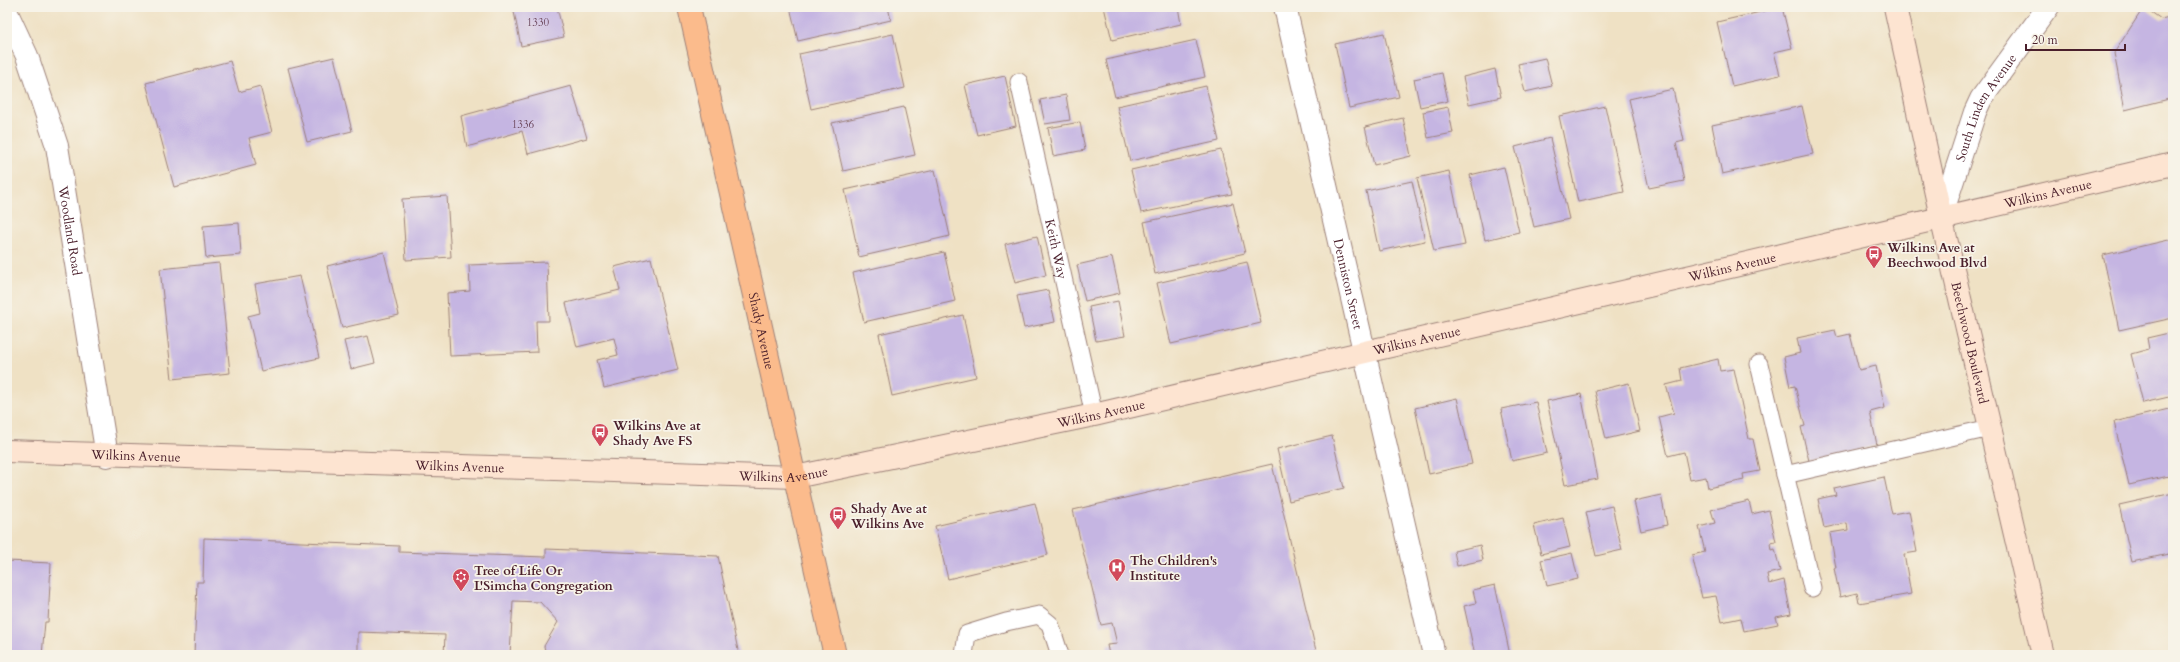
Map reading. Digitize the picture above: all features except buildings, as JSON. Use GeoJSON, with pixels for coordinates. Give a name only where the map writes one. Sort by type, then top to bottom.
{"type":"FeatureCollection","features":[{"type":"Feature","properties":{"kind":"main road","name":"Shady Avenue"},"geometry":{"type":"LineString","coordinates":[[688,7],[835,655]]}},
{"type":"Feature","properties":{"kind":"main road","name":"Beechwood Boulevard"},"geometry":{"type":"LineString","coordinates":[[1894,7],[2043,655]]}},
{"type":"Feature","properties":{"kind":"main road","name":"Wilkins Avenue"},"geometry":{"type":"LineString","coordinates":[[7,451],[107,456],[795,477],[1094,415],[1941,216],[2173,164]]}},
{"type":"Feature","properties":{"kind":"street","name":"Denniston Street"},"geometry":{"type":"LineString","coordinates":[[1285,7],[1434,655]]}},
{"type":"Feature","properties":{"kind":"street","name":"South Linden Avenue"},"geometry":{"type":"LineString","coordinates":[[1941,216],[1978,105],[2048,7]]}},
{"type":"Feature","properties":{"kind":"street","name":"Woodland Road"},"geometry":{"type":"LineString","coordinates":[[7,13],[27,56],[57,146],[107,456]]}},
{"type":"Feature","properties":{"kind":"lane","name":"Keith Way"},"geometry":{"type":"LineString","coordinates":[[1019,82],[1094,415]]}},
{"type":"Feature","properties":{"kind":"lane"},"geometry":{"type":"LineString","coordinates":[[1759,364],[1812,588]]}},
{"type":"Feature","properties":{"kind":"lane"},"geometry":{"type":"LineString","coordinates":[[1785,475],[1990,428]]}},
{"type":"Feature","properties":{"kind":"lane"},"geometry":{"type":"LineString","coordinates":[[964,655],[967,634],[1006,622],[1039,615],[1050,624],[1060,655]]}},
{"type":"Feature","properties":{"kind":"place","name":"Wilkins Ave at Beechwood Blvd"},"geometry":{"type":"Point","coordinates":[1874,269]}},
{"type":"Feature","properties":{"kind":"place","name":"Wilkins Ave at Shady Ave FS"},"geometry":{"type":"Point","coordinates":[600,447]}},
{"type":"Feature","properties":{"kind":"place","name":"Shady Ave at Wilkins Ave"},"geometry":{"type":"Point","coordinates":[838,530]}},
{"type":"Feature","properties":{"kind":"place","name":"The Children's Institute"},"geometry":{"type":"Point","coordinates":[1117,582]}},
{"type":"Feature","properties":{"kind":"place","name":"Tree of Life Or L'Simcha Congregation"},"geometry":{"type":"Point","coordinates":[461,592]}}]}
